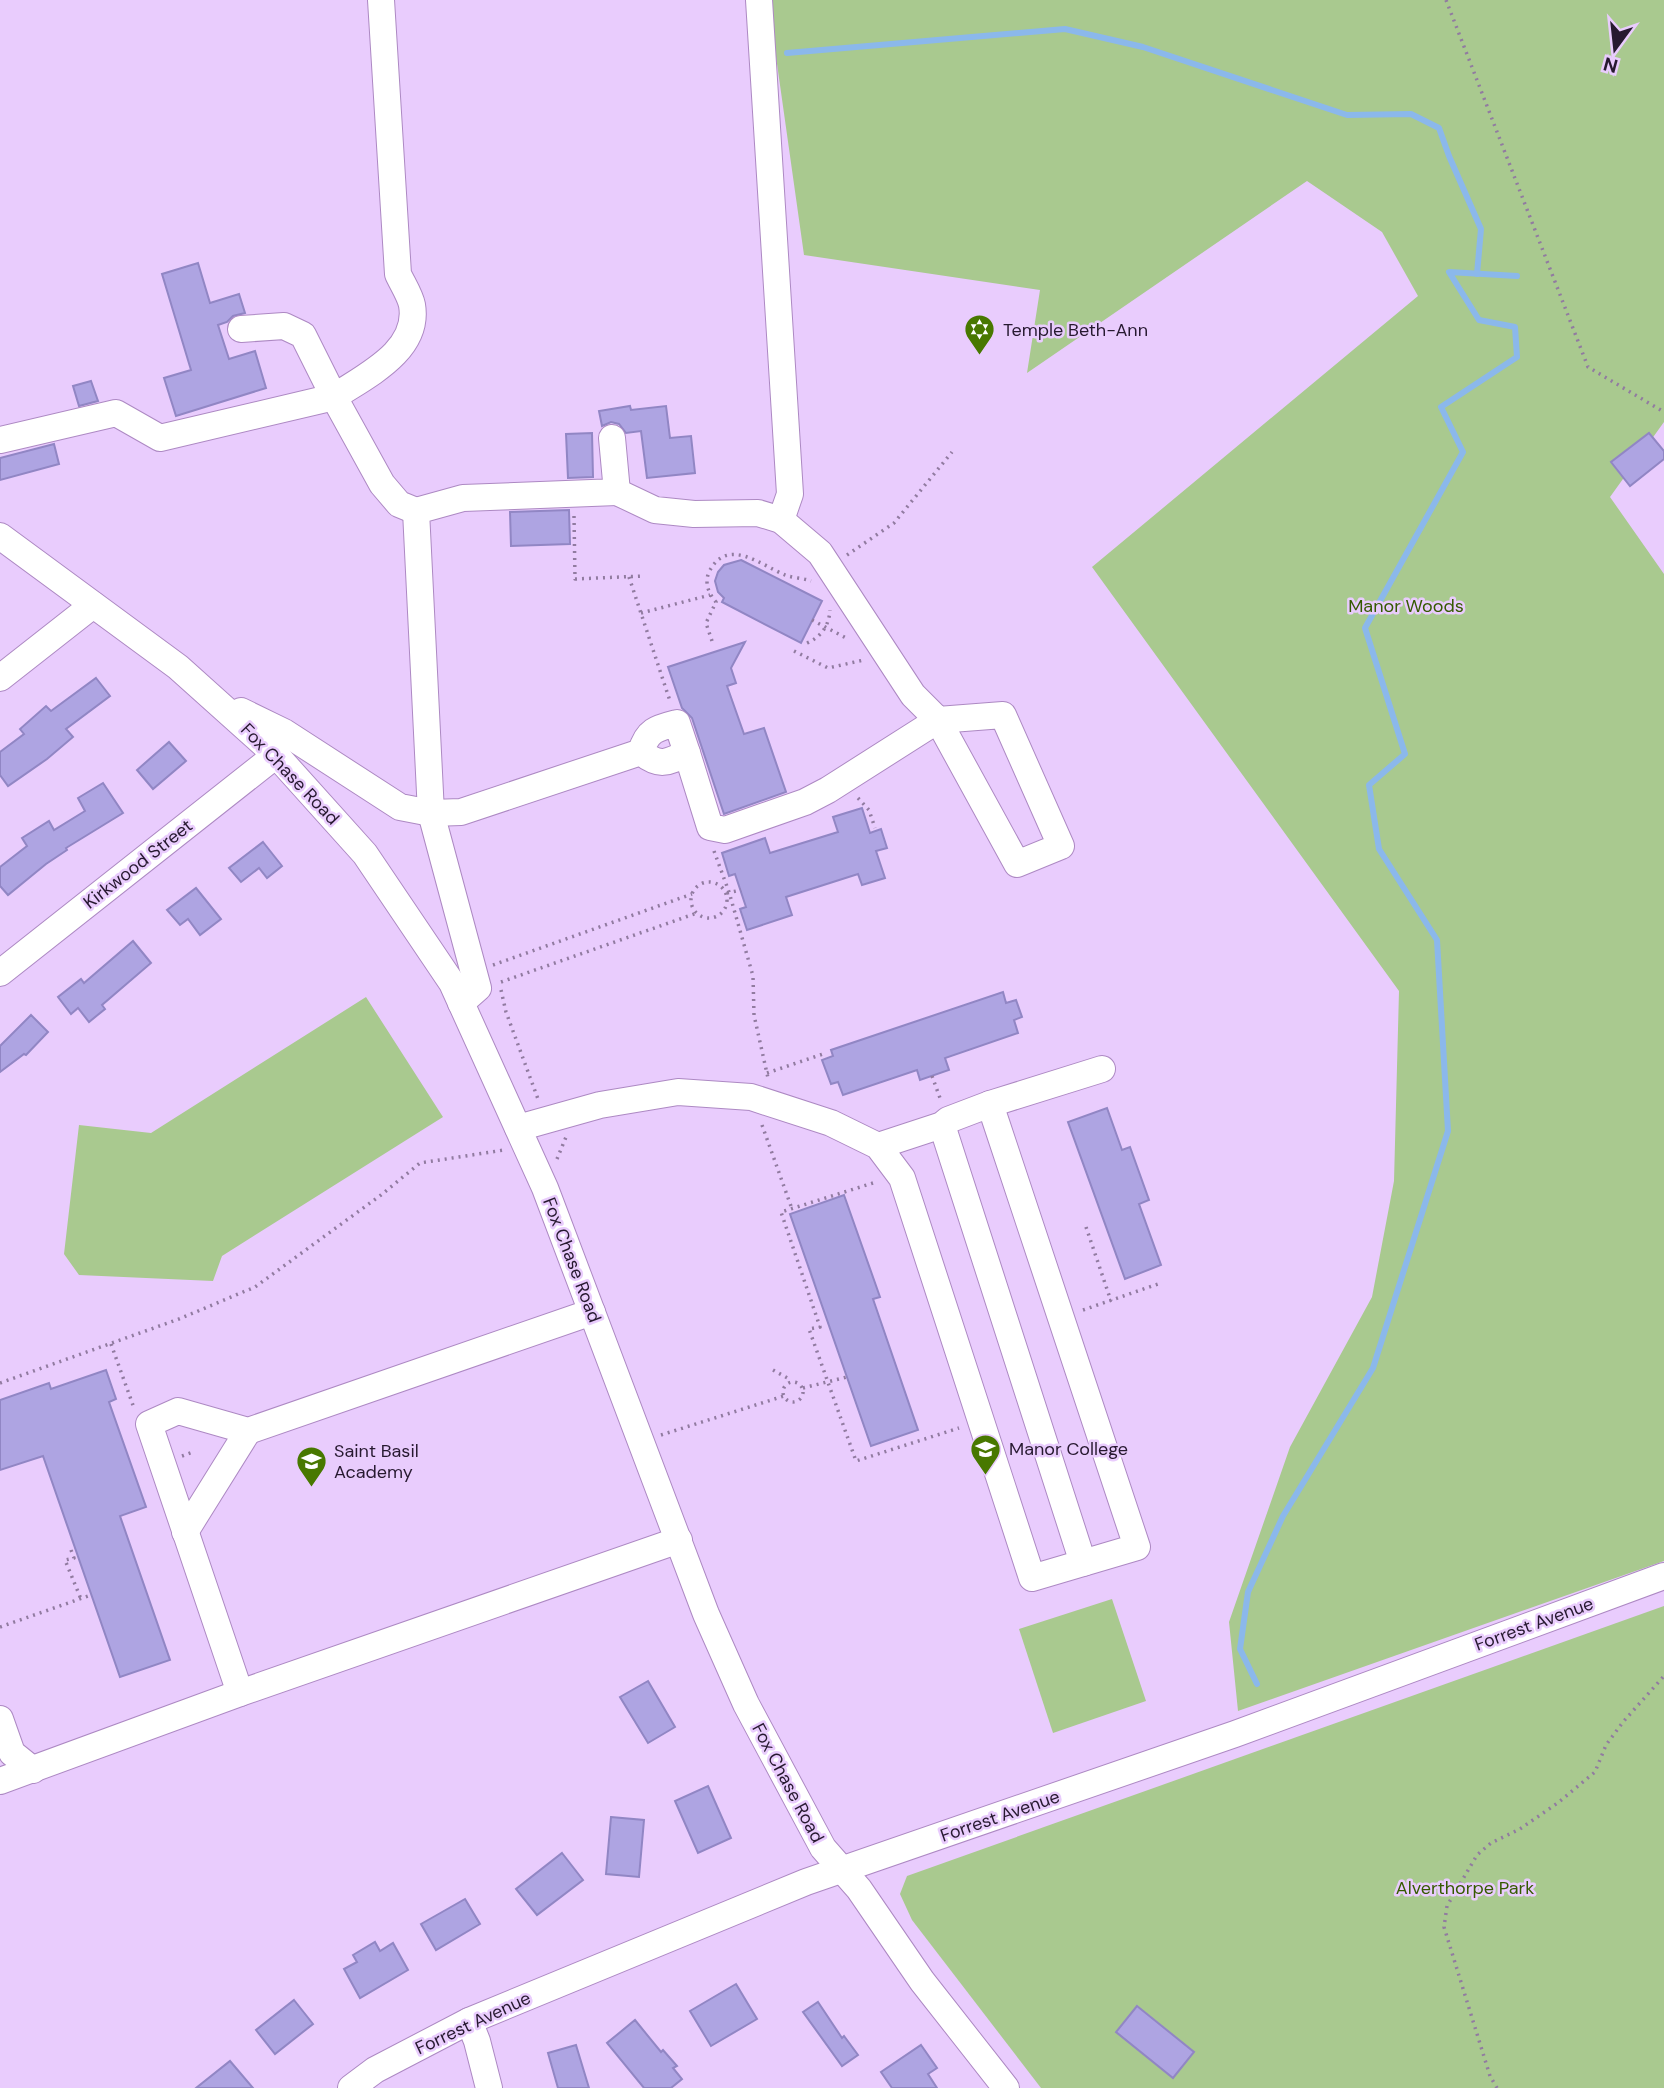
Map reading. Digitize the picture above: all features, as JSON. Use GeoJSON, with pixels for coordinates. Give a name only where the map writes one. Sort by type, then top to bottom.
{"type":"FeatureCollection","features":[{"type":"Feature","properties":{"kind":"street"},"geometry":{"type":"LineString","coordinates":[[0,440],[116,413],[160,438],[334,397],[395,356],[410,330],[412,304],[398,274],[381,0]]}},
{"type":"Feature","properties":{"kind":"street"},"geometry":{"type":"LineString","coordinates":[[759,0],[790,494],[781,520]]}},
{"type":"Feature","properties":{"kind":"street"},"geometry":{"type":"LineString","coordinates":[[241,329],[284,326],[303,335],[382,484],[399,504],[416,511],[463,498],[617,492],[655,510],[694,514],[758,513],[781,520],[820,553],[821,573],[886,654],[913,695],[938,720],[1017,864],[1061,846],[1003,715],[938,720],[805,802],[725,830],[710,827],[677,723],[657,728],[645,739],[641,752]]}},
{"type":"Feature","properties":{"kind":"street"},"geometry":{"type":"LineString","coordinates":[[612,438],[617,492]]}},
{"type":"Feature","properties":{"kind":"street"},"geometry":{"type":"LineString","coordinates":[[416,511],[430,813],[478,988],[461,1003]]}},
{"type":"Feature","properties":{"kind":"street","name":"Fox Chase Road"},"geometry":{"type":"LineString","coordinates":[[0,536],[178,667],[276,755],[365,854],[452,983],[516,1138],[545,1188],[706,1614],[746,1704],[823,1848],[843,1868],[922,1981],[1006,2088]]}},
{"type":"Feature","properties":{"kind":"street"},"geometry":{"type":"LineString","coordinates":[[0,678],[93,604]]}},
{"type":"Feature","properties":{"kind":"street"},"geometry":{"type":"LineString","coordinates":[[212,698],[284,732],[400,807],[430,813],[461,812],[641,752]]}},
{"type":"Feature","properties":{"kind":"street"},"geometry":{"type":"LineString","coordinates":[[641,752],[652,760],[668,763],[687,753]]}},
{"type":"Feature","properties":{"kind":"street","name":"Kirkwood Street"},"geometry":{"type":"LineString","coordinates":[[0,974],[276,755]]}},
{"type":"Feature","properties":{"kind":"street"},"geometry":{"type":"LineString","coordinates":[[878,1146],[942,1125],[948,1120],[990,1104],[1102,1069]]}},
{"type":"Feature","properties":{"kind":"street"},"geometry":{"type":"LineString","coordinates":[[516,1138],[600,1105],[678,1092],[762,1099],[831,1123],[878,1146],[902,1178],[1032,1578],[1137,1547],[990,1104]]}},
{"type":"Feature","properties":{"kind":"street"},"geometry":{"type":"LineString","coordinates":[[942,1125],[1083,1563]]}},
{"type":"Feature","properties":{"kind":"street"},"geometry":{"type":"LineString","coordinates":[[240,1693],[149,1424],[178,1410],[248,1431],[592,1312]]}},
{"type":"Feature","properties":{"kind":"street"},"geometry":{"type":"LineString","coordinates":[[185,1532],[248,1431]]}},
{"type":"Feature","properties":{"kind":"street"},"geometry":{"type":"LineString","coordinates":[[0,1781],[240,1693],[679,1540]]}},
{"type":"Feature","properties":{"kind":"street","name":"Forrest Avenue"},"geometry":{"type":"LineString","coordinates":[[351,2088],[375,2070],[469,2021],[843,1868],[1235,1734],[1664,1576]]}},
{"type":"Feature","properties":{"kind":"street"},"geometry":{"type":"LineString","coordinates":[[0,1719],[12,1753],[33,1770]]}},
{"type":"Feature","properties":{"kind":"street"},"geometry":{"type":"LineString","coordinates":[[469,2021],[477,2040],[489,2088]]}},
{"type":"Feature","properties":{"kind":"path"},"geometry":{"type":"LineString","coordinates":[[1446,0],[1588,367],[1664,412]]}},
{"type":"Feature","properties":{"kind":"path"},"geometry":{"type":"LineString","coordinates":[[712,641],[706,623],[716,602],[707,586],[708,575],[723,557],[735,554],[750,558],[788,577],[821,573],[894,523],[952,452]]}},
{"type":"Feature","properties":{"kind":"path"},"geometry":{"type":"LineString","coordinates":[[574,494],[575,579],[643,576]]}},
{"type":"Feature","properties":{"kind":"path"},"geometry":{"type":"LineString","coordinates":[[801,577],[821,573]]}},
{"type":"Feature","properties":{"kind":"path"},"geometry":{"type":"LineString","coordinates":[[629,577],[677,723]]}},
{"type":"Feature","properties":{"kind":"path"},"geometry":{"type":"LineString","coordinates":[[641,613],[711,595]]}},
{"type":"Feature","properties":{"kind":"path"},"geometry":{"type":"LineString","coordinates":[[807,643],[821,635],[825,628],[830,616],[828,602]]}},
{"type":"Feature","properties":{"kind":"path"},"geometry":{"type":"LineString","coordinates":[[812,621],[858,643]]}},
{"type":"Feature","properties":{"kind":"path"},"geometry":{"type":"LineString","coordinates":[[794,651],[828,668],[886,654]]}},
{"type":"Feature","properties":{"kind":"path"},"geometry":{"type":"LineString","coordinates":[[842,781],[869,810],[875,828]]}},
{"type":"Feature","properties":{"kind":"path"},"geometry":{"type":"LineString","coordinates":[[710,827],[709,836],[753,976],[754,1016],[768,1083]]}},
{"type":"Feature","properties":{"kind":"path"},"geometry":{"type":"LineString","coordinates":[[705,883],[716,884],[727,893],[721,913],[710,918],[697,913],[692,906],[692,894],[705,883]]}},
{"type":"Feature","properties":{"kind":"path"},"geometry":{"type":"LineString","coordinates":[[727,893],[741,890]]}},
{"type":"Feature","properties":{"kind":"path"},"geometry":{"type":"LineString","coordinates":[[474,972],[692,894]]}},
{"type":"Feature","properties":{"kind":"path"},"geometry":{"type":"LineString","coordinates":[[540,1104],[506,1012],[499,983],[697,913]]}},
{"type":"Feature","properties":{"kind":"path"},"geometry":{"type":"LineString","coordinates":[[767,1073],[826,1053]]}},
{"type":"Feature","properties":{"kind":"path"},"geometry":{"type":"LineString","coordinates":[[761,1122],[792,1209]]}},
{"type":"Feature","properties":{"kind":"path"},"geometry":{"type":"LineString","coordinates":[[0,1383],[235,1298],[256,1287],[381,1195],[419,1163],[516,1138]]}},
{"type":"Feature","properties":{"kind":"path"},"geometry":{"type":"LineString","coordinates":[[873,1183],[780,1212],[820,1327],[809,1329],[856,1461],[981,1421]]}},
{"type":"Feature","properties":{"kind":"path"},"geometry":{"type":"LineString","coordinates":[[1086,1227],[1111,1301]]}},
{"type":"Feature","properties":{"kind":"path"},"geometry":{"type":"LineString","coordinates":[[1061,1318],[1158,1284]]}},
{"type":"Feature","properties":{"kind":"path"},"geometry":{"type":"LineString","coordinates":[[111,1344],[136,1413],[149,1424]]}},
{"type":"Feature","properties":{"kind":"path"},"geometry":{"type":"LineString","coordinates":[[773,1370],[800,1383],[803,1396],[796,1402],[789,1401],[784,1396],[784,1387],[793,1381]]}},
{"type":"Feature","properties":{"kind":"path"},"geometry":{"type":"LineString","coordinates":[[803,1388],[847,1377]]}},
{"type":"Feature","properties":{"kind":"path"},"geometry":{"type":"LineString","coordinates":[[659,1436],[784,1396]]}},
{"type":"Feature","properties":{"kind":"path"},"geometry":{"type":"LineString","coordinates":[[71,1549],[74,1558],[65,1560],[80,1599]]}},
{"type":"Feature","properties":{"kind":"path"},"geometry":{"type":"LineString","coordinates":[[0,1627],[91,1595]]}},
{"type":"Feature","properties":{"kind":"path"},"geometry":{"type":"LineString","coordinates":[[1497,2088],[1486,2063],[1444,1927],[1447,1906],[1477,1855],[1491,1843],[1520,1829],[1559,1802],[1595,1772],[1606,1745],[1664,1676]]}},
{"type":"Feature","properties":{"kind":"green space","name":"Manor Woods"},"geometry":{"type":"Polygon","coordinates":[[[768,0],[1664,0],[1664,422],[1610,497],[1664,574],[1664,1561],[1238,1711],[1229,1622],[1290,1447],[1372,1297],[1394,1181],[1399,991],[1092,567],[1418,296],[1382,232],[1307,181],[1027,373],[1040,290],[804,255],[768,0]]]}},
{"type":"Feature","properties":{"kind":"green space"},"geometry":{"type":"Polygon","coordinates":[[[366,997],[443,1117],[222,1256],[213,1281],[79,1275],[64,1254],[79,1125],[151,1133],[366,997]]]}},
{"type":"Feature","properties":{"kind":"green space"},"geometry":{"type":"Polygon","coordinates":[[[1112,1599],[1146,1701],[1053,1733],[1019,1629],[1112,1599]]]}},
{"type":"Feature","properties":{"kind":"green space","name":"Alverthorpe Park"},"geometry":{"type":"Polygon","coordinates":[[[1664,1606],[1664,2088],[1041,2088],[912,1920],[900,1894],[907,1876],[1664,1606]]]}},
{"type":"Feature","properties":{"kind":"building"},"geometry":{"type":"Polygon","coordinates":[[[198,263],[210,303],[239,294],[245,313],[233,316],[218,325],[229,359],[255,351],[266,388],[176,416],[164,378],[191,370],[162,274],[198,263]]]}},
{"type":"Feature","properties":{"kind":"building"},"geometry":{"type":"Polygon","coordinates":[[[91,381],[98,401],[79,406],[73,386],[91,381]]]}},
{"type":"Feature","properties":{"kind":"building"},"geometry":{"type":"Polygon","coordinates":[[[630,406],[631,410],[666,406],[670,438],[691,436],[695,473],[647,478],[641,431],[626,433],[619,424],[611,422],[602,426],[599,411],[630,406]]]}},
{"type":"Feature","properties":{"kind":"building"},"geometry":{"type":"Polygon","coordinates":[[[592,433],[593,477],[568,478],[566,434],[592,433]]]}},
{"type":"Feature","properties":{"kind":"building"},"geometry":{"type":"Polygon","coordinates":[[[1649,433],[1664,451],[1664,459],[1630,486],[1611,462],[1649,433]]]}},
{"type":"Feature","properties":{"kind":"building"},"geometry":{"type":"Polygon","coordinates":[[[54,444],[59,464],[0,480],[0,458],[54,444]]]}},
{"type":"Feature","properties":{"kind":"building"},"geometry":{"type":"Polygon","coordinates":[[[569,510],[570,544],[511,546],[510,512],[569,510]]]}},
{"type":"Feature","properties":{"kind":"building"},"geometry":{"type":"Polygon","coordinates":[[[741,560],[822,601],[801,643],[722,602],[724,598],[718,592],[715,581],[718,572],[724,565],[741,560]]]}},
{"type":"Feature","properties":{"kind":"building"},"geometry":{"type":"Polygon","coordinates":[[[745,642],[731,668],[736,683],[727,686],[744,734],[764,728],[786,792],[724,814],[692,718],[682,708],[668,667],[745,642]]]}},
{"type":"Feature","properties":{"kind":"building"},"geometry":{"type":"Polygon","coordinates":[[[96,678],[110,696],[66,729],[73,737],[8,786],[0,775],[0,752],[24,734],[20,729],[46,706],[51,711],[96,678]]]}},
{"type":"Feature","properties":{"kind":"building"},"geometry":{"type":"Polygon","coordinates":[[[169,742],[186,761],[153,789],[137,770],[169,742]]]}},
{"type":"Feature","properties":{"kind":"building"},"geometry":{"type":"Polygon","coordinates":[[[103,783],[123,813],[66,848],[67,850],[8,895],[0,886],[0,867],[27,846],[22,838],[49,821],[54,830],[85,811],[78,798],[103,783]]]}},
{"type":"Feature","properties":{"kind":"building"},"geometry":{"type":"Polygon","coordinates":[[[862,808],[870,833],[881,829],[887,848],[876,851],[885,878],[862,885],[858,874],[786,897],[792,915],[747,930],[740,909],[746,907],[735,874],[729,876],[722,853],[765,838],[770,853],[838,832],[833,817],[862,808]]]}},
{"type":"Feature","properties":{"kind":"building"},"geometry":{"type":"Polygon","coordinates":[[[263,842],[282,866],[267,878],[259,868],[241,882],[229,868],[263,842]]]}},
{"type":"Feature","properties":{"kind":"building"},"geometry":{"type":"Polygon","coordinates":[[[196,888],[221,919],[200,935],[188,919],[180,925],[167,910],[196,888]]]}},
{"type":"Feature","properties":{"kind":"building"},"geometry":{"type":"Polygon","coordinates":[[[133,941],[151,963],[102,1005],[105,1009],[89,1022],[78,1008],[71,1014],[58,997],[81,979],[84,983],[133,941]]]}},
{"type":"Feature","properties":{"kind":"building"},"geometry":{"type":"Polygon","coordinates":[[[1003,992],[1006,1003],[1016,1000],[1022,1017],[1014,1020],[1018,1033],[945,1058],[949,1070],[920,1080],[917,1070],[843,1095],[838,1082],[831,1084],[822,1060],[833,1056],[831,1050],[1003,992]]]}},
{"type":"Feature","properties":{"kind":"building"},"geometry":{"type":"Polygon","coordinates":[[[31,1015],[48,1032],[26,1055],[0,1072],[0,1046],[31,1015]]]}},
{"type":"Feature","properties":{"kind":"building"},"geometry":{"type":"Polygon","coordinates":[[[1107,1108],[1122,1150],[1130,1147],[1149,1200],[1139,1204],[1161,1265],[1125,1279],[1068,1122],[1107,1108]]]}},
{"type":"Feature","properties":{"kind":"building"},"geometry":{"type":"Polygon","coordinates":[[[844,1195],[880,1297],[873,1299],[918,1430],[871,1446],[790,1214],[844,1195]]]}},
{"type":"Feature","properties":{"kind":"building"},"geometry":{"type":"Polygon","coordinates":[[[106,1370],[116,1399],[109,1402],[146,1507],[120,1516],[170,1660],[120,1677],[43,1456],[0,1470],[0,1400],[49,1383],[51,1389],[106,1370]]]}},
{"type":"Feature","properties":{"kind":"building"},"geometry":{"type":"Polygon","coordinates":[[[648,1681],[675,1727],[648,1743],[620,1697],[648,1681]]]}},
{"type":"Feature","properties":{"kind":"building"},"geometry":{"type":"Polygon","coordinates":[[[708,1786],[731,1838],[698,1853],[675,1801],[708,1786]]]}},
{"type":"Feature","properties":{"kind":"building"},"geometry":{"type":"Polygon","coordinates":[[[611,1817],[644,1820],[639,1877],[606,1874],[611,1817]]]}},
{"type":"Feature","properties":{"kind":"building"},"geometry":{"type":"Polygon","coordinates":[[[562,1853],[583,1880],[537,1915],[516,1889],[562,1853]]]}},
{"type":"Feature","properties":{"kind":"building"},"geometry":{"type":"Polygon","coordinates":[[[465,1899],[480,1924],[436,1950],[421,1924],[465,1899]]]}},
{"type":"Feature","properties":{"kind":"building"},"geometry":{"type":"Polygon","coordinates":[[[375,1942],[380,1951],[393,1943],[408,1970],[360,1998],[344,1969],[357,1962],[353,1955],[375,1942]]]}},
{"type":"Feature","properties":{"kind":"building"},"geometry":{"type":"Polygon","coordinates":[[[736,1984],[757,2019],[711,2046],[690,2011],[736,1984]]]}},
{"type":"Feature","properties":{"kind":"building"},"geometry":{"type":"Polygon","coordinates":[[[294,2000],[313,2024],[275,2054],[256,2030],[294,2000]]]}},
{"type":"Feature","properties":{"kind":"building"},"geometry":{"type":"Polygon","coordinates":[[[818,2002],[842,2038],[844,2036],[858,2055],[842,2066],[803,2012],[818,2002]]]}},
{"type":"Feature","properties":{"kind":"building"},"geometry":{"type":"Polygon","coordinates":[[[1137,2006],[1194,2052],[1173,2078],[1116,2032],[1137,2006]]]}},
{"type":"Feature","properties":{"kind":"building"},"geometry":{"type":"Polygon","coordinates":[[[635,2020],[661,2052],[663,2050],[677,2066],[673,2068],[682,2079],[671,2088],[644,2088],[607,2043],[635,2020]]]}},
{"type":"Feature","properties":{"kind":"building"},"geometry":{"type":"Polygon","coordinates":[[[576,2045],[589,2088],[558,2088],[548,2053],[576,2045]]]}},
{"type":"Feature","properties":{"kind":"building"},"geometry":{"type":"Polygon","coordinates":[[[921,2045],[937,2068],[928,2074],[937,2088],[892,2088],[881,2072],[921,2045]]]}},
{"type":"Feature","properties":{"kind":"building"},"geometry":{"type":"Polygon","coordinates":[[[230,2061],[253,2088],[196,2088],[230,2061]]]}},
{"type":"Feature","properties":{"kind":"waterway"},"geometry":{"type":"LineString","coordinates":[[787,53],[1065,29],[1143,47],[1347,115],[1411,114],[1439,128],[1481,229],[1477,274]]}},
{"type":"Feature","properties":{"kind":"waterway"},"geometry":{"type":"LineString","coordinates":[[1257,1684],[1240,1649],[1248,1592],[1283,1516],[1373,1368],[1448,1131],[1437,940],[1379,849],[1369,785],[1405,754],[1365,628],[1463,452],[1441,407],[1517,357],[1515,327],[1479,320],[1449,272],[1517,276]]}},
{"type":"Feature","properties":{"kind":"place","name":"Temple Beth-Ann"},"geometry":{"type":"Point","coordinates":[980,357]}},
{"type":"Feature","properties":{"kind":"place","name":"Manor College"},"geometry":{"type":"Point","coordinates":[986,1476]}},
{"type":"Feature","properties":{"kind":"place","name":"Saint Basil Academy"},"geometry":{"type":"Point","coordinates":[311,1488]}}]}
